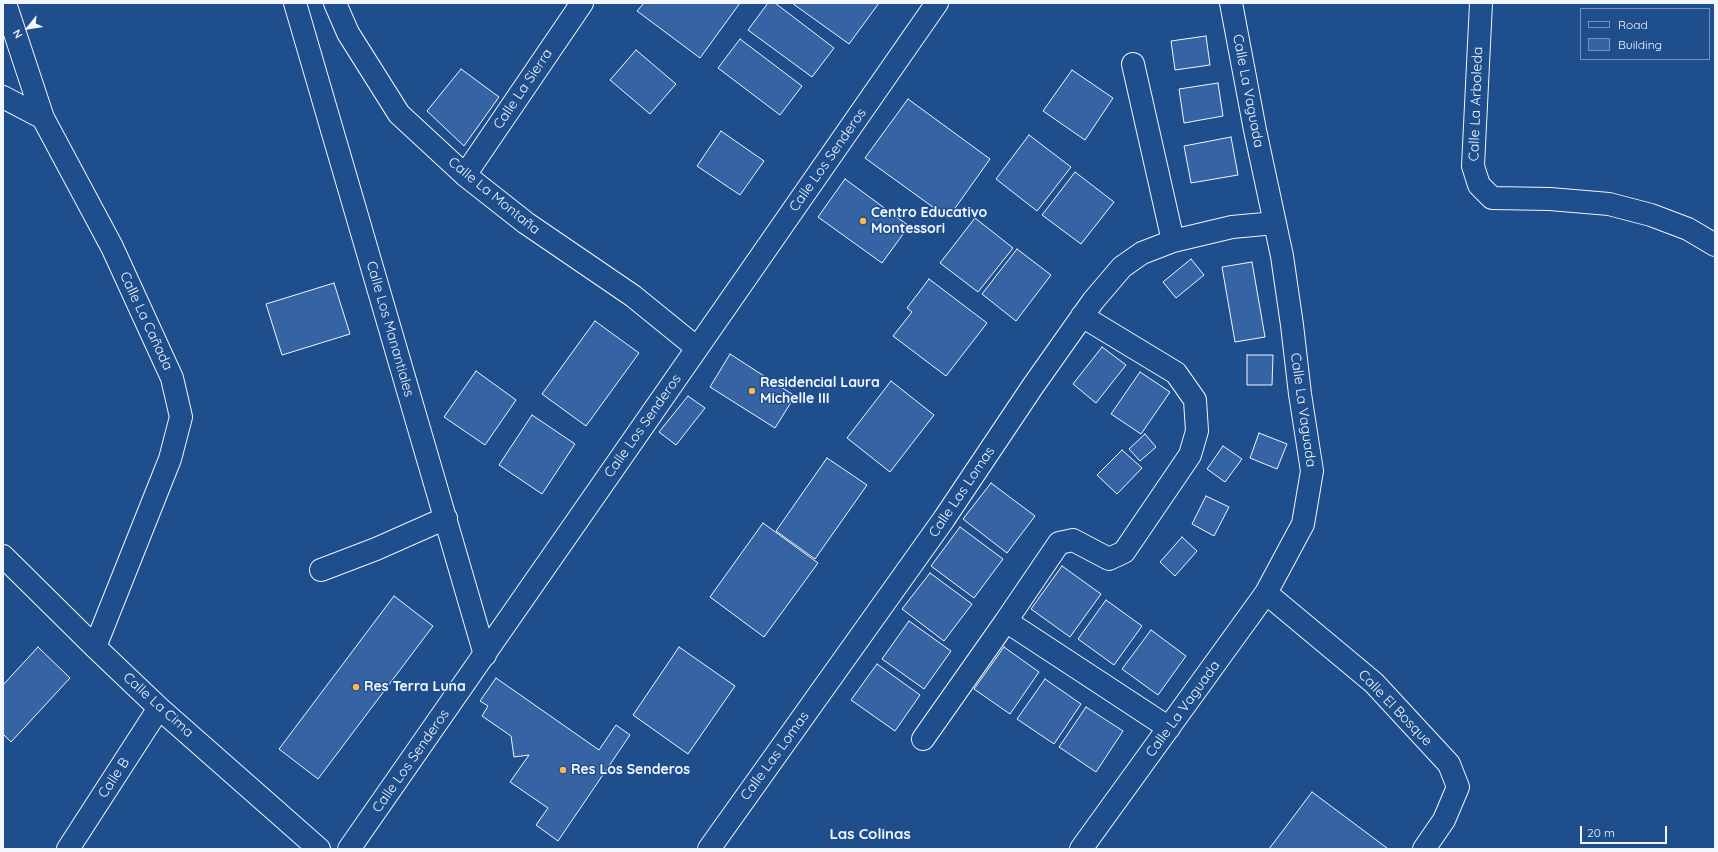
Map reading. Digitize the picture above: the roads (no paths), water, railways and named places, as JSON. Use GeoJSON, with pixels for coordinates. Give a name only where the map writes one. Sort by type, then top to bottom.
{"type":"FeatureCollection","features":[{"type":"Feature","properties":{"kind":"street","name":"Calle La Cañada"},"geometry":{"type":"LineString","coordinates":[[5,3],[43,118],[112,247],[172,378],[181,417],[170,459],[95,647]]}},
{"type":"Feature","properties":{"kind":"street","name":"Calle Los Manantiales"},"geometry":{"type":"LineString","coordinates":[[295,3],[485,655]]}},
{"type":"Feature","properties":{"kind":"street","name":"Calle La Montaña"},"geometry":{"type":"LineString","coordinates":[[335,3],[348,32],[400,114],[464,175],[526,224],[633,296],[697,348]]}},
{"type":"Feature","properties":{"kind":"street","name":"Calle La Sierra"},"geometry":{"type":"LineString","coordinates":[[464,175],[582,3]]}},
{"type":"Feature","properties":{"kind":"street","name":"Calle Los Senderos"},"geometry":{"type":"LineString","coordinates":[[349,849],[937,3]]}},
{"type":"Feature","properties":{"kind":"street","name":"Calle La Vaguada"},"geometry":{"type":"LineString","coordinates":[[1081,849],[1266,593],[1303,524],[1312,471],[1300,394],[1292,325],[1275,223],[1255,130],[1232,3]]}},
{"type":"Feature","properties":{"kind":"street","name":"Calle La Arboleda"},"geometry":{"type":"LineString","coordinates":[[1481,3],[1473,166],[1479,185],[1492,198],[1550,199],[1609,204],[1651,215],[1688,229],[1715,245]]}},
{"type":"Feature","properties":{"kind":"street"},"geometry":{"type":"LineString","coordinates":[[1133,64],[1173,241]]}},
{"type":"Feature","properties":{"kind":"street"},"geometry":{"type":"LineString","coordinates":[[3,97],[43,118]]}},
{"type":"Feature","properties":{"kind":"street","name":"Calle Las Lomas"},"geometry":{"type":"LineString","coordinates":[[708,849],[944,519],[1082,316],[1122,267],[1142,253],[1173,241],[1232,227],[1275,223]]}},
{"type":"Feature","properties":{"kind":"street"},"geometry":{"type":"LineString","coordinates":[[923,739],[1006,621],[1058,543],[1073,540],[1109,559],[1124,552],[1190,455],[1197,431],[1195,400],[1176,373],[1082,316]]}},
{"type":"Feature","properties":{"kind":"street"},"geometry":{"type":"LineString","coordinates":[[321,570],[376,549],[446,518]]}},
{"type":"Feature","properties":{"kind":"street","name":"Calle La Cima"},"geometry":{"type":"LineString","coordinates":[[3,556],[159,708],[319,849]]}},
{"type":"Feature","properties":{"kind":"street","name":"Calle El Bosque"},"geometry":{"type":"LineString","coordinates":[[1266,593],[1374,683],[1449,764],[1458,787],[1444,820],[1424,849]]}},
{"type":"Feature","properties":{"kind":"street"},"geometry":{"type":"LineString","coordinates":[[1006,621],[1169,728]]}},
{"type":"Feature","properties":{"kind":"street","name":"Calle B"},"geometry":{"type":"LineString","coordinates":[[68,849],[159,708]]}},
{"type":"Feature","properties":{"kind":"place","name":"Centro Educativo Montessori"},"geometry":{"type":"Point","coordinates":[863,221]}},
{"type":"Feature","properties":{"kind":"place","name":"Residencial Laura Michelle III"},"geometry":{"type":"Point","coordinates":[752,391]}},
{"type":"Feature","properties":{"kind":"place","name":"Res Terra Luna"},"geometry":{"type":"Point","coordinates":[356,687]}},
{"type":"Feature","properties":{"kind":"place","name":"Res Los Senderos"},"geometry":{"type":"Point","coordinates":[563,770]}},
{"type":"Feature","properties":{"kind":"district","name":"Las Colinas"},"geometry":{"type":"Point","coordinates":[870,834]}}]}
